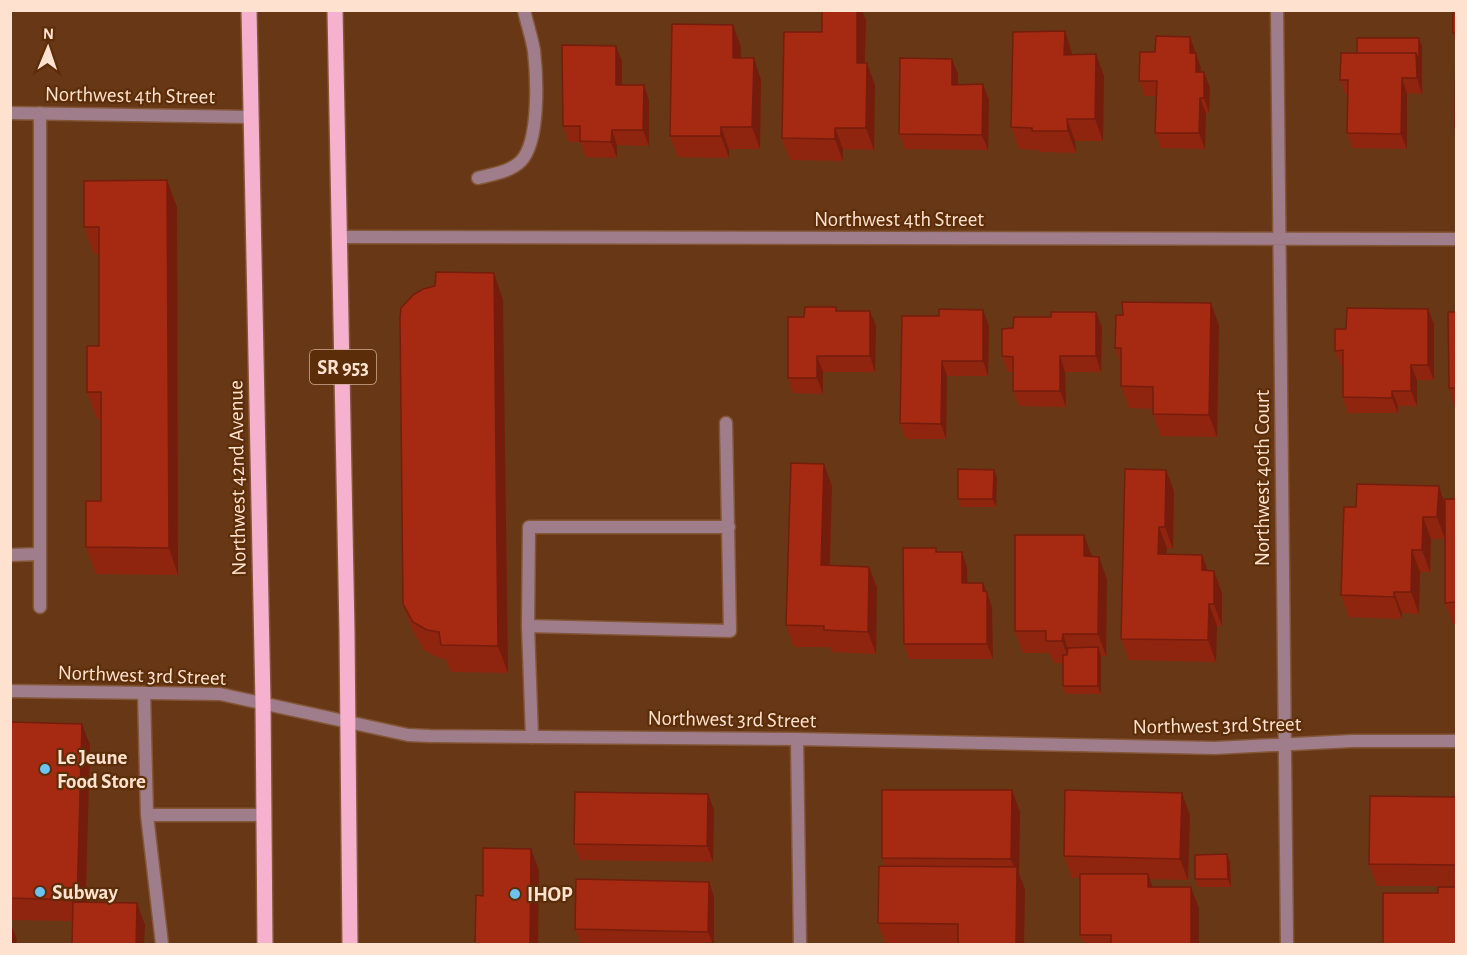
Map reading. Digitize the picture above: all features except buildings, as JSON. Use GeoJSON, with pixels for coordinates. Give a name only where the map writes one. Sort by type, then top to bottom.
{"type":"FeatureCollection","features":[{"type":"Feature","properties":{"kind":"main road","name":"Northwest 42nd Avenue"},"geometry":{"type":"LineString","coordinates":[[249,10],[263,703],[265,945]]}},
{"type":"Feature","properties":{"kind":"main road","name":"SR 953"},"geometry":{"type":"LineString","coordinates":[[335,10],[350,945]]}},
{"type":"Feature","properties":{"kind":"street"},"geometry":{"type":"LineString","coordinates":[[478,178],[509,170],[522,160],[528,148],[534,117],[536,77],[534,50],[524,10]]}},
{"type":"Feature","properties":{"kind":"street","name":"Northwest 40th Court"},"geometry":{"type":"LineString","coordinates":[[1277,10],[1287,945]]}},
{"type":"Feature","properties":{"kind":"street","name":"Northwest 4th Street"},"geometry":{"type":"LineString","coordinates":[[10,113],[250,117]]}},
{"type":"Feature","properties":{"kind":"street"},"geometry":{"type":"LineString","coordinates":[[40,113],[40,607]]}},
{"type":"Feature","properties":{"kind":"street","name":"Northwest 4th Street"},"geometry":{"type":"LineString","coordinates":[[340,237],[1456,239]]}},
{"type":"Feature","properties":{"kind":"street"},"geometry":{"type":"LineString","coordinates":[[528,626],[730,631],[726,423]]}},
{"type":"Feature","properties":{"kind":"street"},"geometry":{"type":"LineString","coordinates":[[532,737],[528,626],[529,527],[729,526]]}},
{"type":"Feature","properties":{"kind":"street"},"geometry":{"type":"LineString","coordinates":[[10,555],[40,554]]}},
{"type":"Feature","properties":{"kind":"street","name":"Northwest 3rd Street"},"geometry":{"type":"LineString","coordinates":[[10,690],[220,694],[408,735],[797,739],[1215,748],[1352,741],[1456,741]]}},
{"type":"Feature","properties":{"kind":"street"},"geometry":{"type":"LineString","coordinates":[[144,693],[147,815],[162,945]]}},
{"type":"Feature","properties":{"kind":"street"},"geometry":{"type":"LineString","coordinates":[[797,739],[800,945]]}},
{"type":"Feature","properties":{"kind":"street"},"geometry":{"type":"LineString","coordinates":[[147,815],[264,815]]}},
{"type":"Feature","properties":{"kind":"place","name":"Le Jeune Food Store"},"geometry":{"type":"Point","coordinates":[45,769]}},
{"type":"Feature","properties":{"kind":"place","name":"Subway"},"geometry":{"type":"Point","coordinates":[40,892]}},
{"type":"Feature","properties":{"kind":"place","name":"IHOP"},"geometry":{"type":"Point","coordinates":[515,894]}}]}
